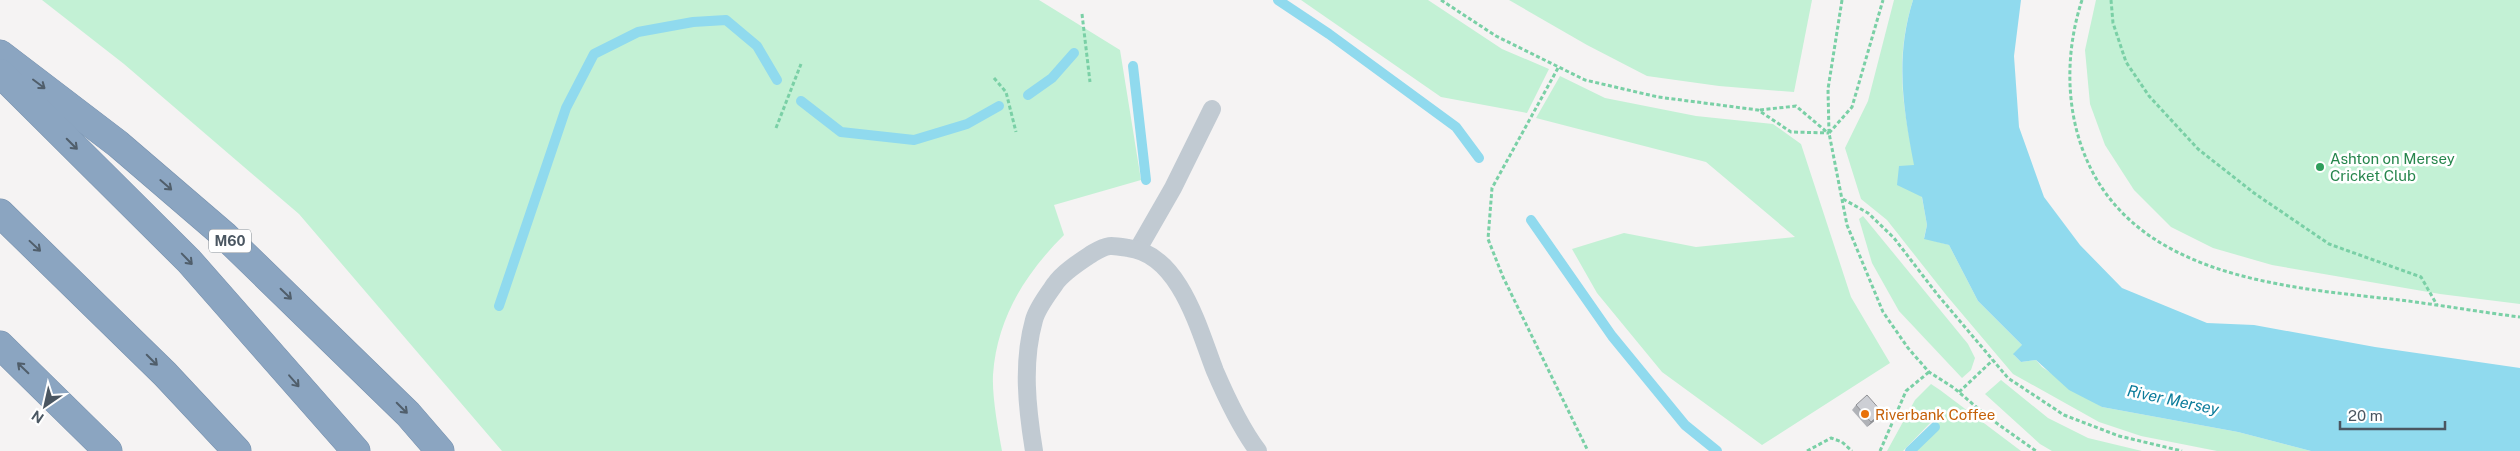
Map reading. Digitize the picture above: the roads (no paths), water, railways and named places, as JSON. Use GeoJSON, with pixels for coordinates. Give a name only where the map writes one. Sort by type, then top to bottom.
{"type":"FeatureCollection","features":[{"type":"Feature","properties":{"kind":"highway","name":"M60"},"geometry":{"type":"LineString","coordinates":[[0,54],[118,144],[224,235],[408,414],[440,451]]}},
{"type":"Feature","properties":{"kind":"highway","name":"M60"},"geometry":{"type":"LineString","coordinates":[[0,73],[189,261],[356,451]]}},
{"type":"Feature","properties":{"kind":"highway"},"geometry":{"type":"LineString","coordinates":[[0,213],[165,374],[237,451]]}},
{"type":"Feature","properties":{"kind":"highway"},"geometry":{"type":"LineString","coordinates":[[0,345],[108,451]]}},
{"type":"Feature","properties":{"kind":"lane"},"geometry":{"type":"LineString","coordinates":[[1138,249],[1173,188],[1212,109]]}},
{"type":"Feature","properties":{"kind":"lane"},"geometry":{"type":"LineString","coordinates":[[1034,451],[1027,398],[1028,358],[1034,318],[1056,282],[1083,260],[1107,245],[1138,249],[1162,264],[1188,300],[1216,372],[1246,435],[1258,451]]}},
{"type":"Feature","properties":{"kind":"water","name":"River Mersey"},"geometry":{"type":"Polygon","coordinates":[[[1913,0],[2021,0],[2014,56],[2019,127],[2044,197],[2080,245],[2122,288],[2207,323],[2254,325],[2375,347],[2520,368],[2520,451],[2311,451],[2238,432],[2102,407],[2069,390],[2036,360],[2021,362],[2013,354],[2022,345],[1978,301],[1949,245],[1924,239],[1927,225],[1922,197],[1897,185],[1899,166],[1914,165],[1904,103],[1903,82],[1904,42],[1913,0]]]}},
{"type":"Feature","properties":{"kind":"waterway"},"geometry":{"type":"LineString","coordinates":[[1278,0],[1329,34],[1456,127],[1479,158]]}},
{"type":"Feature","properties":{"kind":"waterway"},"geometry":{"type":"LineString","coordinates":[[499,306],[566,108],[594,54],[638,32],[693,22],[726,20],[757,46],[777,80]]}},
{"type":"Feature","properties":{"kind":"waterway"},"geometry":{"type":"LineString","coordinates":[[1028,95],[1052,78],[1074,53]]}},
{"type":"Feature","properties":{"kind":"waterway"},"geometry":{"type":"LineString","coordinates":[[1133,66],[1146,180]]}},
{"type":"Feature","properties":{"kind":"waterway"},"geometry":{"type":"LineString","coordinates":[[801,101],[841,132],[914,140],[967,124],[999,106]]}},
{"type":"Feature","properties":{"kind":"waterway"},"geometry":{"type":"LineString","coordinates":[[1531,220],[1612,336],[1685,425],[1717,451]]}},
{"type":"Feature","properties":{"kind":"waterway"},"geometry":{"type":"LineString","coordinates":[[1910,451],[1935,427]]}},
{"type":"Feature","properties":{"kind":"place","name":"Ashton on Mersey Cricket Club"},"geometry":{"type":"Point","coordinates":[2320,167]}},
{"type":"Feature","properties":{"kind":"place","name":"Riverbank Coffee"},"geometry":{"type":"Point","coordinates":[1865,414]}}]}
